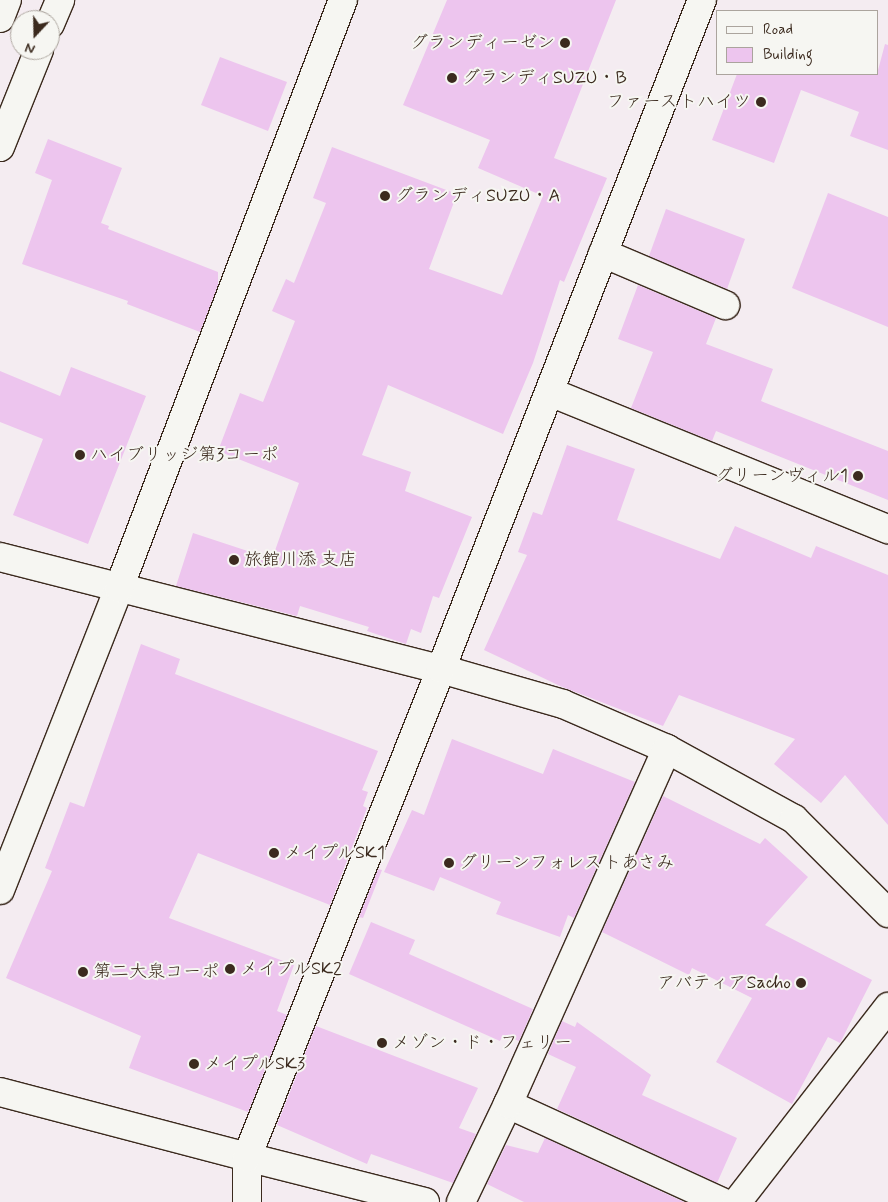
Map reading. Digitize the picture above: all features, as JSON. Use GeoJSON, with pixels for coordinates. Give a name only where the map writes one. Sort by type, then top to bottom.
{"type":"FeatureCollection","features":[{"type":"Feature","properties":{"kind":"street"},"geometry":{"type":"LineString","coordinates":[[0,18],[7,0]]}},
{"type":"Feature","properties":{"kind":"street"},"geometry":{"type":"LineString","coordinates":[[0,890],[119,588],[343,0]]}},
{"type":"Feature","properties":{"kind":"street"},"geometry":{"type":"LineString","coordinates":[[247,1202],[247,1157],[550,392],[702,0]]}},
{"type":"Feature","properties":{"kind":"street"},"geometry":{"type":"LineString","coordinates":[[0,147],[35,60]]}},
{"type":"Feature","properties":{"kind":"street"},"geometry":{"type":"LineString","coordinates":[[603,253],[725,305]]}},
{"type":"Feature","properties":{"kind":"street"},"geometry":{"type":"LineString","coordinates":[[550,392],[888,529]]}},
{"type":"Feature","properties":{"kind":"street"},"geometry":{"type":"LineString","coordinates":[[0,557],[441,669],[563,704],[666,748],[794,819],[888,913]]}},
{"type":"Feature","properties":{"kind":"street"},"geometry":{"type":"LineString","coordinates":[[461,1202],[508,1104],[666,748]]}},
{"type":"Feature","properties":{"kind":"street"},"geometry":{"type":"LineString","coordinates":[[737,1202],[888,1007]]}},
{"type":"Feature","properties":{"kind":"street"},"geometry":{"type":"LineString","coordinates":[[0,1092],[425,1202]]}},
{"type":"Feature","properties":{"kind":"street"},"geometry":{"type":"LineString","coordinates":[[508,1104],[722,1202]]}},
{"type":"Feature","properties":{"kind":"building"},"geometry":{"type":"Polygon","coordinates":[[[447,0],[616,0],[554,158],[607,178],[564,282],[560,280],[533,363],[503,434],[388,385],[362,455],[411,472],[405,491],[472,517],[439,598],[433,596],[421,633],[411,629],[406,644],[367,631],[369,627],[300,606],[297,616],[176,586],[193,533],[272,559],[299,483],[218,451],[240,393],[263,402],[295,321],[272,311],[286,279],[294,283],[326,203],[313,198],[332,147],[457,194],[429,269],[502,295],[543,196],[478,168],[490,140],[403,105],[447,0]]]}},
{"type":"Feature","properties":{"kind":"building","name":"ファーストハイツ"},"geometry":{"type":"Polygon","coordinates":[[[885,44],[888,45],[888,150],[850,136],[859,112],[801,90],[774,163],[712,140],[737,75],[878,75],[885,44]]]}},
{"type":"Feature","properties":{"kind":"building"},"geometry":{"type":"Polygon","coordinates":[[[220,57],[287,82],[268,131],[201,105],[220,57]]]}},
{"type":"Feature","properties":{"kind":"building"},"geometry":{"type":"Polygon","coordinates":[[[48,139],[122,168],[101,223],[109,226],[108,229],[218,272],[218,285],[200,332],[127,304],[128,301],[22,264],[52,180],[35,173],[48,139]]]}},
{"type":"Feature","properties":{"kind":"building"},"geometry":{"type":"Polygon","coordinates":[[[828,193],[888,217],[888,327],[792,288],[828,193]]]}},
{"type":"Feature","properties":{"kind":"building"},"geometry":{"type":"Polygon","coordinates":[[[666,209],[745,239],[727,289],[649,256],[666,209]]]}},
{"type":"Feature","properties":{"kind":"building"},"geometry":{"type":"Polygon","coordinates":[[[638,285],[716,318],[706,344],[773,369],[761,401],[888,451],[888,500],[716,431],[712,441],[631,408],[653,352],[618,339],[638,285]]]}},
{"type":"Feature","properties":{"kind":"building","name":"ハイブリッジ第3コーポ"},"geometry":{"type":"Polygon","coordinates":[[[71,367],[146,396],[88,544],[13,515],[43,439],[0,422],[0,371],[60,396],[71,367]]]}},
{"type":"Feature","properties":{"kind":"building"},"geometry":{"type":"Polygon","coordinates":[[[567,445],[635,469],[617,520],[720,559],[735,526],[811,558],[816,546],[888,575],[888,825],[845,775],[821,803],[774,764],[795,739],[679,695],[663,726],[560,686],[484,650],[527,555],[518,552],[533,512],[542,515],[567,445]]]}},
{"type":"Feature","properties":{"kind":"building"},"geometry":{"type":"Polygon","coordinates":[[[141,644],[180,659],[175,674],[378,751],[362,790],[368,792],[363,806],[367,808],[330,905],[198,853],[169,918],[294,965],[277,1011],[287,1015],[248,1112],[129,1068],[141,1036],[6,978],[52,871],[45,868],[70,802],[84,807],[141,644]]]}},
{"type":"Feature","properties":{"kind":"building"},"geometry":{"type":"Polygon","coordinates":[[[452,739],[543,774],[553,749],[635,782],[574,918],[568,915],[560,937],[496,914],[501,902],[440,877],[434,891],[384,872],[412,810],[424,815],[452,739]]]}},
{"type":"Feature","properties":{"kind":"building"},"geometry":{"type":"Polygon","coordinates":[[[663,796],[760,844],[765,838],[808,877],[765,925],[872,980],[840,1043],[828,1037],[792,1104],[716,1062],[752,998],[692,968],[689,975],[602,932],[663,796]]]}},
{"type":"Feature","properties":{"kind":"building"},"geometry":{"type":"Polygon","coordinates":[[[378,869],[382,870],[363,918],[359,917],[378,869]]]}},
{"type":"Feature","properties":{"kind":"building"},"geometry":{"type":"Polygon","coordinates":[[[371,922],[415,940],[409,954],[533,1009],[519,1041],[503,1035],[500,1041],[349,974],[371,922]]]}},
{"type":"Feature","properties":{"kind":"building"},"geometry":{"type":"Polygon","coordinates":[[[562,1021],[575,1027],[577,1022],[651,1075],[642,1095],[737,1138],[717,1183],[557,1109],[576,1067],[548,1054],[562,1021]]]}},
{"type":"Feature","properties":{"kind":"building"},"geometry":{"type":"Polygon","coordinates":[[[316,1026],[478,1088],[459,1128],[476,1134],[453,1183],[371,1154],[367,1164],[277,1125],[316,1026]]]}},
{"type":"Feature","properties":{"kind":"building"},"geometry":{"type":"Polygon","coordinates":[[[545,1138],[684,1202],[524,1202],[487,1184],[506,1145],[538,1153],[545,1138]]]}},
{"type":"Feature","properties":{"kind":"place","name":"グランディーゼン"},"geometry":{"type":"Point","coordinates":[565,43]}},
{"type":"Feature","properties":{"kind":"place","name":"グランディSUZU・B"},"geometry":{"type":"Point","coordinates":[452,78]}},
{"type":"Feature","properties":{"kind":"place","name":"ファーストハイツ"},"geometry":{"type":"Point","coordinates":[761,102]}},
{"type":"Feature","properties":{"kind":"place","name":"グランディSUZU・A"},"geometry":{"type":"Point","coordinates":[385,196]}},
{"type":"Feature","properties":{"kind":"place","name":"ハイブリッジ第3コーポ"},"geometry":{"type":"Point","coordinates":[80,455]}},
{"type":"Feature","properties":{"kind":"place","name":"グリーンヴィル1"},"geometry":{"type":"Point","coordinates":[858,476]}},
{"type":"Feature","properties":{"kind":"place","name":"旅館川添 支店"},"geometry":{"type":"Point","coordinates":[234,560]}},
{"type":"Feature","properties":{"kind":"place","name":"メイプルSK1"},"geometry":{"type":"Point","coordinates":[274,853]}},
{"type":"Feature","properties":{"kind":"place","name":"グリーンフォレストあさみ"},"geometry":{"type":"Point","coordinates":[449,863]}},
{"type":"Feature","properties":{"kind":"place","name":"メイプルSK2"},"geometry":{"type":"Point","coordinates":[230,969]}},
{"type":"Feature","properties":{"kind":"place","name":"第二大泉コーポ"},"geometry":{"type":"Point","coordinates":[83,972]}},
{"type":"Feature","properties":{"kind":"place","name":"アバティアSacho"},"geometry":{"type":"Point","coordinates":[801,983]}},
{"type":"Feature","properties":{"kind":"place","name":"メゾン・ド・フェリー"},"geometry":{"type":"Point","coordinates":[382,1043]}},
{"type":"Feature","properties":{"kind":"place","name":"メイプルSK3"},"geometry":{"type":"Point","coordinates":[194,1064]}}]}
